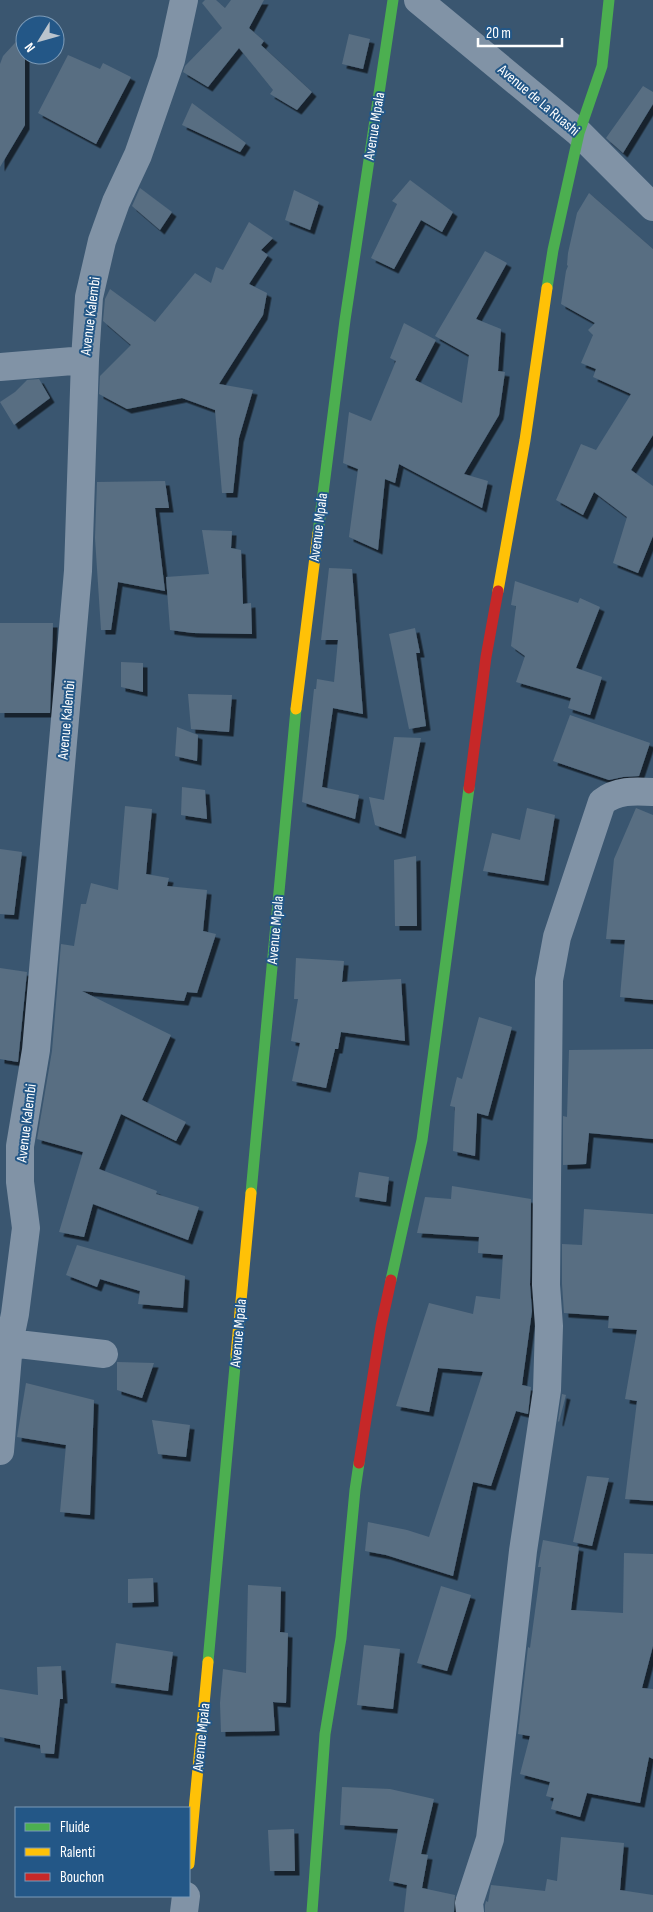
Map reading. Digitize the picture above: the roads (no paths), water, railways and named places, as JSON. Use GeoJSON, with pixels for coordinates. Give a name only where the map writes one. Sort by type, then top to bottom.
{"type":"FeatureCollection","features":[{"type":"Feature","properties":{"kind":"street","name":"Avenue Kalembi"},"geometry":{"type":"LineString","coordinates":[[0,1451],[4,1342],[15,1314],[26,1228],[20,1182],[20,1146],[36,1050],[78,571],[89,297],[102,240],[116,202],[138,155],[171,60],[184,0]]}},
{"type":"Feature","properties":{"kind":"street","name":"Avenue Mpala"},"geometry":{"type":"LineString","coordinates":[[190,1853],[295,713],[344,320],[392,0]]}},
{"type":"Feature","properties":{"kind":"street","name":"Avenue de La Ruashi"},"geometry":{"type":"LineString","coordinates":[[418,0],[579,133],[653,207]]}},
{"type":"Feature","properties":{"kind":"street"},"geometry":{"type":"LineString","coordinates":[[312,1912],[325,1734],[341,1638],[355,1490],[381,1326],[422,1140],[457,889],[486,657],[525,440],[553,250],[579,133],[602,66],[609,0]]}},
{"type":"Feature","properties":{"kind":"street"},"geometry":{"type":"LineString","coordinates":[[0,367],[85,360]]}},
{"type":"Feature","properties":{"kind":"street"},"geometry":{"type":"LineString","coordinates":[[470,1912],[470,1903],[490,1839],[523,1551],[547,1390],[550,1326],[546,1285],[549,980],[557,937],[602,802],[619,792],[653,792]]}},
{"type":"Feature","properties":{"kind":"street"},"geometry":{"type":"LineString","coordinates":[[4,1342],[104,1354]]}},
{"type":"Feature","properties":{"kind":"street"},"geometry":{"type":"LineString","coordinates":[[184,1912],[186,1897]]}}]}
